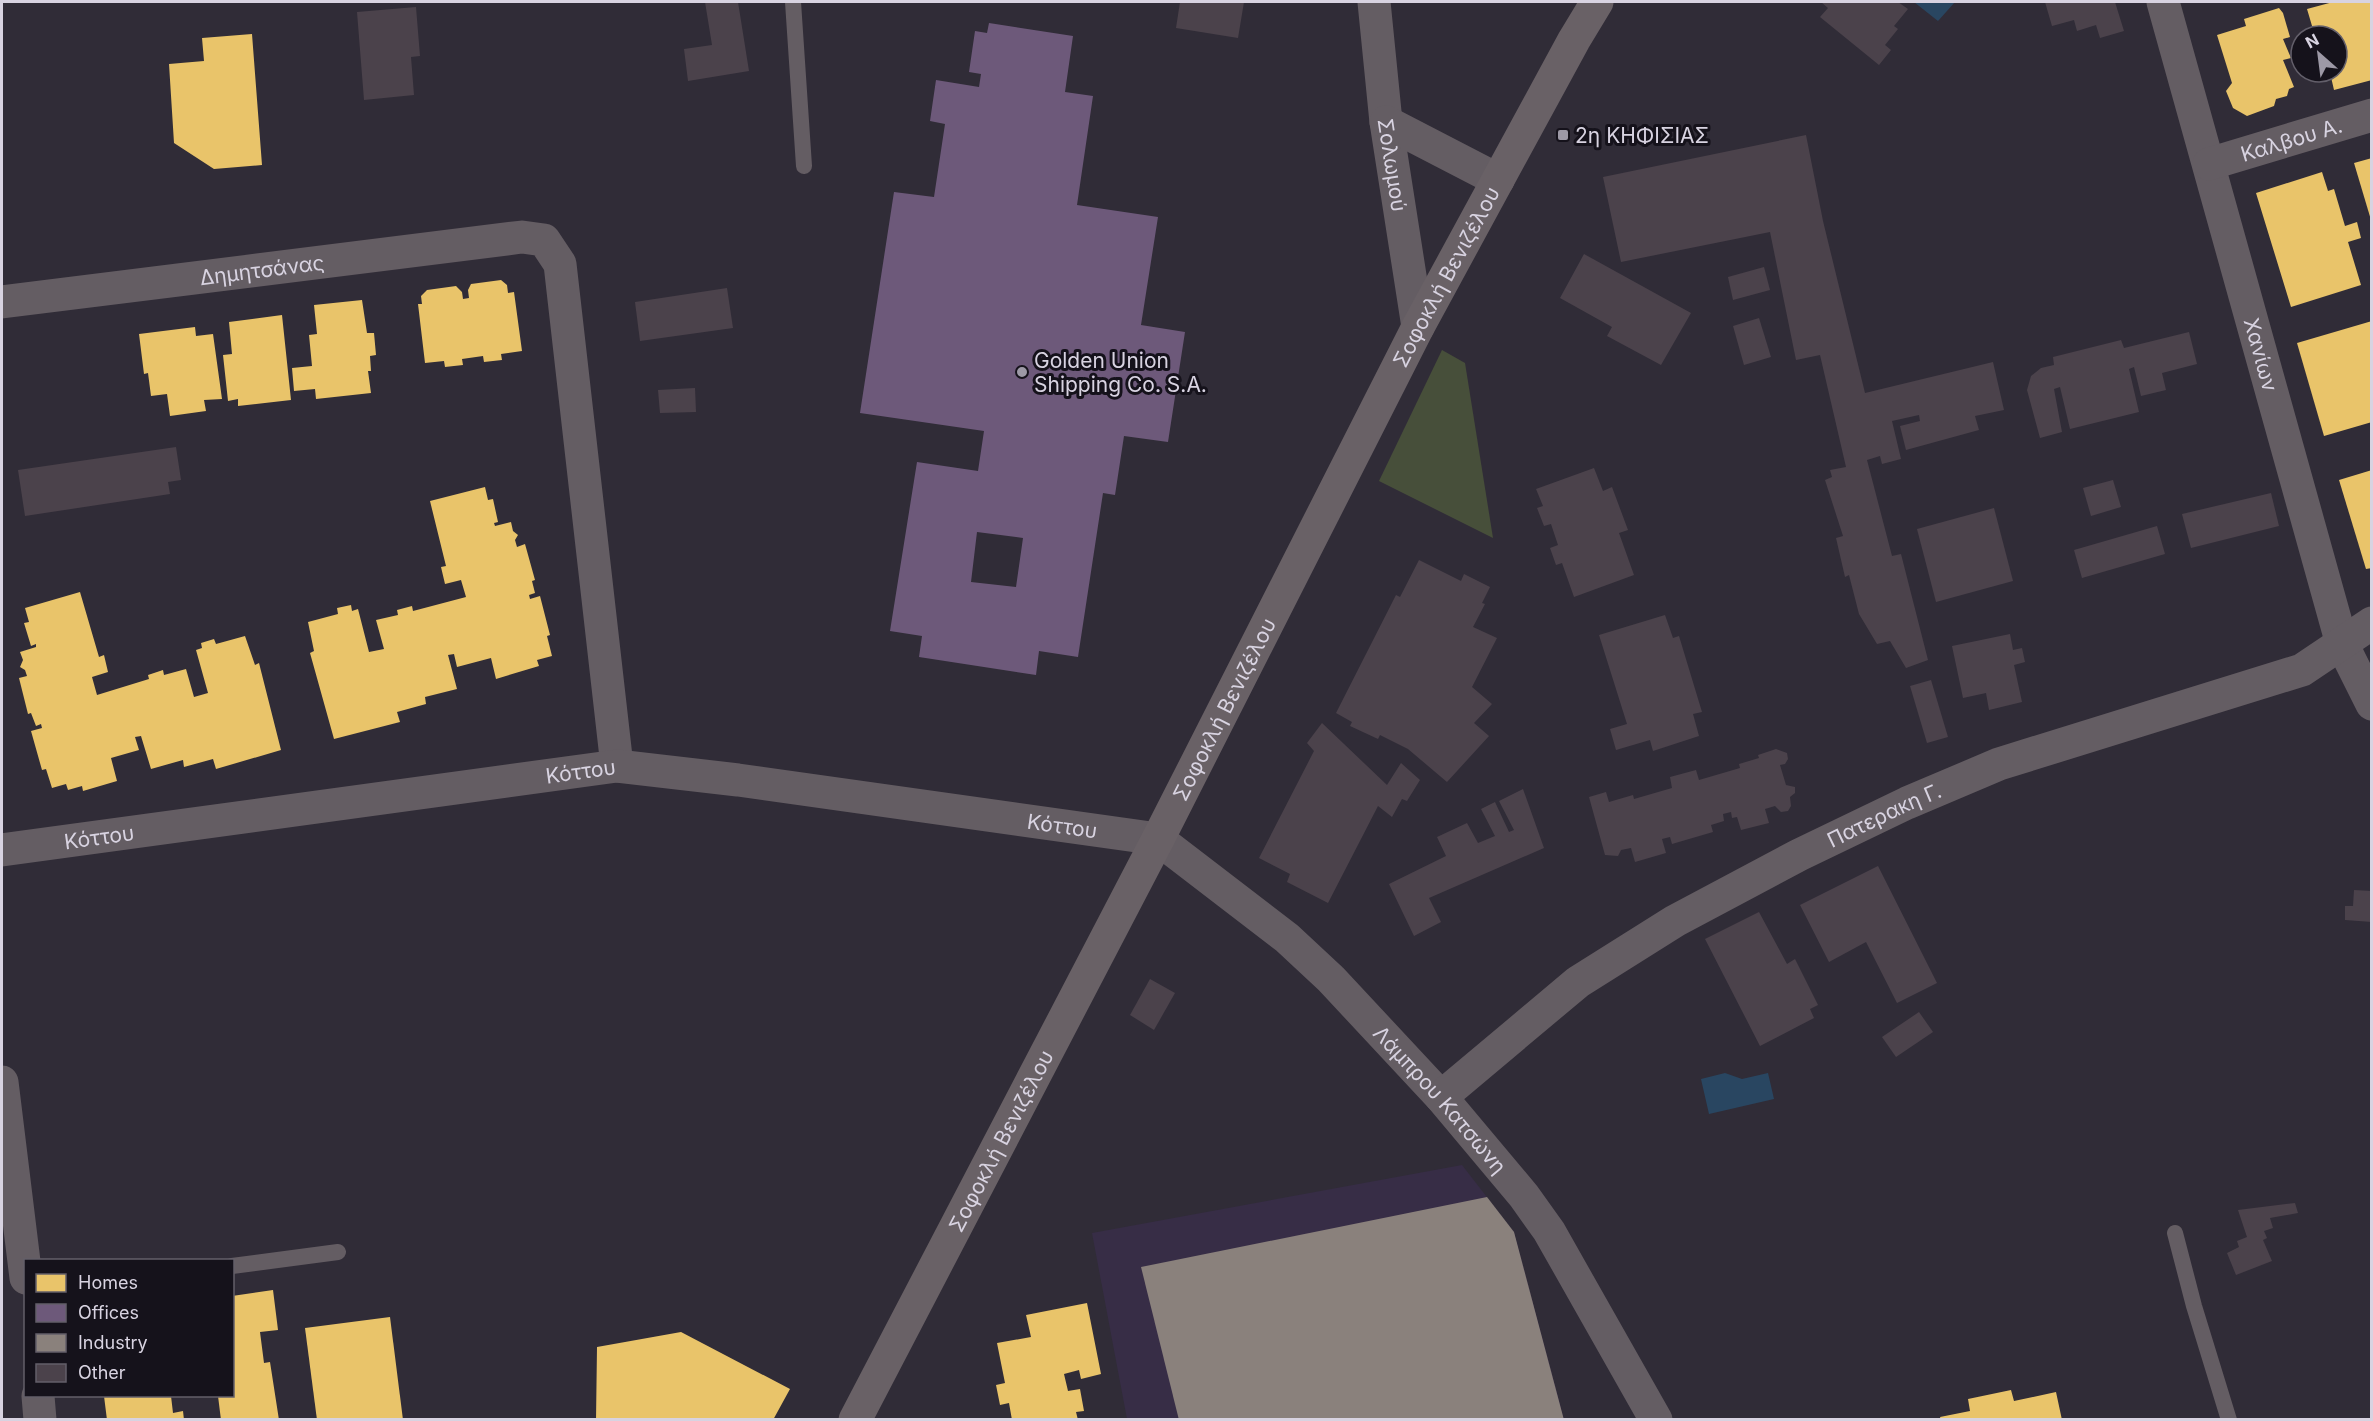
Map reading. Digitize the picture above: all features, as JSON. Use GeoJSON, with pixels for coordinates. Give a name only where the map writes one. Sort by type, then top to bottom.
{"type":"FeatureCollection","features":[{"type":"Feature","properties":{"kind":"main road","name":"Σοφοκλή Βενιζέλου"},"geometry":{"type":"LineString","coordinates":[[855,1419],[1158,838],[1418,327],[1574,40],[1597,2]]}},
{"type":"Feature","properties":{"kind":"street","name":"Χανίων"},"geometry":{"type":"LineString","coordinates":[[2163,2],[2342,644],[2372,704]]}},
{"type":"Feature","properties":{"kind":"street","name":"Σολωμού"},"geometry":{"type":"LineString","coordinates":[[1370,3],[1418,327]]}},
{"type":"Feature","properties":{"kind":"street","name":"Καλβου Α."},"geometry":{"type":"LineString","coordinates":[[2209,164],[2372,115]]}},
{"type":"Feature","properties":{"kind":"street"},"geometry":{"type":"LineString","coordinates":[[1386,122],[1498,180]]}},
{"type":"Feature","properties":{"kind":"street","name":"Δημητσάνας"},"geometry":{"type":"LineString","coordinates":[[2,302],[522,237],[544,240],[560,264],[617,766]]}},
{"type":"Feature","properties":{"kind":"street","name":"Πατερακη Γ."},"geometry":{"type":"LineString","coordinates":[[1441,1097],[1578,982],[1675,921],[1799,855],[1906,803],[1999,764],[2302,669],[2372,623]]}},
{"type":"Feature","properties":{"kind":"street","name":"Κόττου"},"geometry":{"type":"LineString","coordinates":[[2,850],[617,766],[738,780],[1158,838]]}},
{"type":"Feature","properties":{"kind":"street","name":"Λάμπρου Κατσώνη"},"geometry":{"type":"LineString","coordinates":[[1158,838],[1287,938],[1331,979],[1441,1097],[1524,1196],[1549,1232],[1656,1419]]}},
{"type":"Feature","properties":{"kind":"street"},"geometry":{"type":"LineString","coordinates":[[2,1082],[24,1262]]}},
{"type":"Feature","properties":{"kind":"street"},"geometry":{"type":"LineString","coordinates":[[38,1397],[40,1419]]}},
{"type":"Feature","properties":{"kind":"lane"},"geometry":{"type":"LineString","coordinates":[[793,2],[804,166]]}},
{"type":"Feature","properties":{"kind":"lane"},"geometry":{"type":"LineString","coordinates":[[2175,1233],[2194,1306],[2229,1419]]}},
{"type":"Feature","properties":{"kind":"lane"},"geometry":{"type":"LineString","coordinates":[[234,1266],[338,1251]]}},
{"type":"Feature","properties":{"kind":"shaded area"},"geometry":{"type":"Polygon","coordinates":[[[1462,1165],[1514,1232],[1564,1419],[1127,1419],[1092,1233],[1462,1165]]]}},
{"type":"Feature","properties":{"kind":"green space"},"geometry":{"type":"Polygon","coordinates":[[[1442,350],[1465,363],[1493,538],[1379,481],[1442,350]]]}},
{"type":"Feature","properties":{"kind":"water"},"geometry":{"type":"Polygon","coordinates":[[[1914,2],[1955,2],[1938,21],[1914,2]]]}},
{"type":"Feature","properties":{"kind":"water"},"geometry":{"type":"Polygon","coordinates":[[[1725,1073],[1742,1079],[1768,1073],[1774,1099],[1709,1114],[1701,1079],[1725,1073]]]}},
{"type":"Feature","properties":{"kind":"building: Homes"},"geometry":{"type":"Polygon","coordinates":[[[2333,2],[2372,2],[2372,80],[2334,90],[2333,84],[2349,84],[2349,24],[2311,24],[2307,9],[2333,2]]]}},
{"type":"Feature","properties":{"kind":"building: Homes"},"geometry":{"type":"Polygon","coordinates":[[[2279,8],[2283,13],[2289,37],[2283,39],[2289,58],[2283,60],[2289,75],[2289,84],[2293,84],[2294,87],[2289,89],[2287,96],[2276,99],[2274,106],[2247,116],[2233,108],[2226,91],[2232,83],[2217,35],[2246,26],[2244,19],[2279,8]]]}},
{"type":"Feature","properties":{"kind":"building: Homes"},"geometry":{"type":"Polygon","coordinates":[[[252,34],[262,165],[214,169],[174,143],[169,64],[204,61],[202,38],[252,34]]]}},
{"type":"Feature","properties":{"kind":"building: Homes"},"geometry":{"type":"Polygon","coordinates":[[[2372,158],[2372,220],[2371,220],[2354,163],[2372,158]]]}},
{"type":"Feature","properties":{"kind":"building: Homes"},"geometry":{"type":"Polygon","coordinates":[[[2322,172],[2328,191],[2334,189],[2345,226],[2357,222],[2361,238],[2348,242],[2361,285],[2291,307],[2256,193],[2322,172]]]}},
{"type":"Feature","properties":{"kind":"building: Homes"},"geometry":{"type":"Polygon","coordinates":[[[501,280],[507,285],[508,293],[514,292],[522,351],[501,354],[502,360],[484,362],[483,356],[462,359],[463,365],[445,367],[444,361],[425,363],[418,304],[422,304],[421,296],[427,290],[456,286],[462,292],[463,299],[469,298],[468,290],[471,284],[501,280]]]}},
{"type":"Feature","properties":{"kind":"building: Homes"},"geometry":{"type":"Polygon","coordinates":[[[362,300],[367,333],[374,333],[376,355],[370,356],[371,371],[368,371],[371,393],[316,399],[315,389],[294,391],[292,368],[312,366],[309,335],[317,334],[314,305],[362,300]]]}},
{"type":"Feature","properties":{"kind":"building: Homes"},"geometry":{"type":"Polygon","coordinates":[[[282,315],[291,400],[238,406],[238,399],[228,401],[223,355],[232,354],[229,322],[282,315]]]}},
{"type":"Feature","properties":{"kind":"building: Homes"},"geometry":{"type":"Polygon","coordinates":[[[2372,321],[2372,422],[2324,436],[2297,343],[2372,321]]]}},
{"type":"Feature","properties":{"kind":"building: Homes"},"geometry":{"type":"Polygon","coordinates":[[[195,327],[196,336],[213,334],[222,399],[204,400],[206,411],[170,416],[167,394],[151,396],[148,373],[144,374],[139,334],[195,327]]]}},
{"type":"Feature","properties":{"kind":"building: Homes"},"geometry":{"type":"Polygon","coordinates":[[[2372,470],[2372,568],[2366,569],[2339,480],[2372,470]]]}},
{"type":"Feature","properties":{"kind":"building: Homes"},"geometry":{"type":"Polygon","coordinates":[[[485,487],[488,500],[493,499],[498,522],[494,523],[495,526],[511,522],[513,531],[518,535],[515,540],[517,547],[525,544],[535,580],[532,581],[535,593],[529,595],[530,599],[540,596],[550,635],[547,636],[552,656],[537,660],[539,666],[496,679],[491,658],[457,667],[454,654],[448,655],[457,689],[425,697],[426,704],[397,712],[400,722],[334,739],[310,653],[314,651],[308,622],[338,614],[337,608],[351,605],[352,611],[358,609],[369,652],[384,649],[376,620],[398,615],[397,610],[412,606],[413,611],[466,597],[461,580],[445,584],[441,567],[446,566],[430,501],[485,487]]]}},
{"type":"Feature","properties":{"kind":"building: Homes"},"geometry":{"type":"Polygon","coordinates":[[[80,592],[99,657],[104,655],[108,672],[92,677],[97,695],[149,679],[148,675],[163,670],[164,675],[186,669],[194,697],[208,693],[196,650],[202,648],[201,643],[214,639],[216,644],[245,636],[255,665],[259,663],[281,750],[216,769],[213,759],[184,767],[183,760],[151,769],[141,736],[135,737],[139,750],[111,758],[117,781],[83,791],[82,786],[68,790],[66,784],[52,788],[46,769],[42,770],[31,731],[42,728],[41,724],[36,726],[31,713],[28,714],[19,678],[27,676],[25,670],[20,667],[23,660],[20,652],[36,647],[36,644],[31,646],[24,623],[29,622],[25,608],[80,592]]]}},
{"type":"Feature","properties":{"kind":"building: Homes"},"geometry":{"type":"Polygon","coordinates":[[[273,1290],[278,1330],[260,1332],[264,1363],[270,1362],[279,1420],[221,1420],[218,1397],[234,1397],[234,1296],[273,1290]]]}},
{"type":"Feature","properties":{"kind":"building: Homes"},"geometry":{"type":"Polygon","coordinates":[[[1087,1303],[1101,1374],[1081,1379],[1079,1370],[1064,1374],[1068,1391],[1080,1389],[1084,1411],[1076,1412],[1078,1420],[1012,1420],[1009,1403],[1000,1405],[996,1385],[1005,1383],[997,1343],[1031,1337],[1026,1315],[1087,1303]]]}},
{"type":"Feature","properties":{"kind":"building: Homes"},"geometry":{"type":"Polygon","coordinates":[[[390,1317],[403,1420],[317,1420],[305,1328],[390,1317]]]}},
{"type":"Feature","properties":{"kind":"building: Homes"},"geometry":{"type":"Polygon","coordinates":[[[681,1332],[790,1389],[773,1420],[685,1420],[681,1418],[596,1420],[597,1347],[681,1332]]]}},
{"type":"Feature","properties":{"kind":"building: Homes"},"geometry":{"type":"Polygon","coordinates":[[[2011,1390],[2014,1401],[2056,1392],[2062,1420],[1941,1420],[1940,1417],[1970,1411],[1968,1399],[2011,1390]]]}},
{"type":"Feature","properties":{"kind":"building: Homes"},"geometry":{"type":"Polygon","coordinates":[[[104,1397],[171,1397],[173,1413],[183,1411],[184,1420],[107,1420],[104,1397]]]}},
{"type":"Feature","properties":{"kind":"building: Offices","name":"Golden Union Shipping Co. S.A."},"geometry":{"type":"Polygon","coordinates":[[[989,23],[1073,36],[1065,92],[1093,96],[1077,205],[1158,217],[1141,325],[1185,332],[1168,442],[1124,436],[1115,495],[1103,493],[1078,657],[1039,651],[1036,675],[919,657],[922,636],[890,631],[917,462],[978,471],[984,431],[860,413],[894,192],[934,197],[945,124],[930,121],[936,80],[979,87],[981,74],[969,72],[975,31],[987,33],[989,23]],[[977,532],[971,582],[1016,587],[1023,538],[977,532]]]}},
{"type":"Feature","properties":{"kind":"building: Industry"},"geometry":{"type":"Polygon","coordinates":[[[1487,1197],[1514,1232],[1564,1420],[1179,1420],[1141,1267],[1487,1197]]]}},
{"type":"Feature","properties":{"kind":"building: Other"},"geometry":{"type":"Polygon","coordinates":[[[705,2],[738,2],[749,71],[688,81],[684,49],[712,45],[705,2]]]}},
{"type":"Feature","properties":{"kind":"building: Other"},"geometry":{"type":"Polygon","coordinates":[[[1180,2],[1244,2],[1238,38],[1176,28],[1180,2]]]}},
{"type":"Feature","properties":{"kind":"building: Other"},"geometry":{"type":"Polygon","coordinates":[[[1821,2],[1898,2],[1908,9],[1894,26],[1898,29],[1885,45],[1891,50],[1879,65],[1820,17],[1828,8],[1821,2]]]}},
{"type":"Feature","properties":{"kind":"building: Other"},"geometry":{"type":"Polygon","coordinates":[[[2045,2],[2115,2],[2124,31],[2100,38],[2096,25],[2077,31],[2074,20],[2052,26],[2045,2]]]}},
{"type":"Feature","properties":{"kind":"building: Other"},"geometry":{"type":"Polygon","coordinates":[[[416,7],[420,56],[411,57],[414,95],[364,100],[357,12],[416,7]]]}},
{"type":"Feature","properties":{"kind":"building: Other"},"geometry":{"type":"Polygon","coordinates":[[[1806,135],[1823,221],[1865,393],[1993,362],[2004,410],[1975,416],[1979,430],[1906,450],[1900,426],[1920,421],[1919,415],[1892,421],[1901,459],[1882,464],[1880,456],[1867,460],[1892,556],[1901,554],[1928,660],[1906,668],[1890,641],[1877,644],[1859,614],[1849,575],[1845,577],[1836,538],[1843,536],[1825,480],[1832,477],[1830,470],[1846,467],[1820,355],[1796,360],[1770,232],[1621,262],[1603,177],[1806,135]]]}},
{"type":"Feature","properties":{"kind":"building: Other"},"geometry":{"type":"Polygon","coordinates":[[[1584,254],[1691,313],[1661,365],[1607,336],[1612,327],[1560,298],[1584,254]]]}},
{"type":"Feature","properties":{"kind":"building: Other"},"geometry":{"type":"Polygon","coordinates":[[[1764,267],[1770,290],[1733,300],[1728,277],[1764,267]]]}},
{"type":"Feature","properties":{"kind":"building: Other"},"geometry":{"type":"Polygon","coordinates":[[[727,288],[733,328],[640,341],[635,302],[727,288]]]}},
{"type":"Feature","properties":{"kind":"building: Other"},"geometry":{"type":"Polygon","coordinates":[[[1759,318],[1771,357],[1744,365],[1733,326],[1759,318]]]}},
{"type":"Feature","properties":{"kind":"building: Other"},"geometry":{"type":"Polygon","coordinates":[[[2189,332],[2197,364],[2162,373],[2166,390],[2141,396],[2134,367],[2129,369],[2139,412],[2070,429],[2060,387],[2054,389],[2062,432],[2040,438],[2027,390],[2031,376],[2041,368],[2054,365],[2053,357],[2121,340],[2124,348],[2189,332]]]}},
{"type":"Feature","properties":{"kind":"building: Other"},"geometry":{"type":"Polygon","coordinates":[[[695,388],[696,412],[660,413],[658,390],[695,388]]]}},
{"type":"Feature","properties":{"kind":"building: Other"},"geometry":{"type":"Polygon","coordinates":[[[176,447],[181,480],[168,482],[170,494],[25,516],[18,470],[176,447]]]}},
{"type":"Feature","properties":{"kind":"building: Other"},"geometry":{"type":"Polygon","coordinates":[[[1594,468],[1603,491],[1612,487],[1628,530],[1619,533],[1634,575],[1574,597],[1562,563],[1556,565],[1550,548],[1558,545],[1551,524],[1544,526],[1537,508],[1543,506],[1536,489],[1594,468]]]}},
{"type":"Feature","properties":{"kind":"building: Other"},"geometry":{"type":"Polygon","coordinates":[[[2113,480],[2121,507],[2091,516],[2083,488],[2113,480]]]}},
{"type":"Feature","properties":{"kind":"building: Other"},"geometry":{"type":"Polygon","coordinates":[[[2271,493],[2279,526],[2191,548],[2182,514],[2271,493]]]}},
{"type":"Feature","properties":{"kind":"building: Other"},"geometry":{"type":"Polygon","coordinates":[[[1994,508],[2013,581],[1936,602],[1917,529],[1994,508]]]}},
{"type":"Feature","properties":{"kind":"building: Other"},"geometry":{"type":"Polygon","coordinates":[[[2157,526],[2165,554],[2082,578],[2074,550],[2157,526]]]}},
{"type":"Feature","properties":{"kind":"building: Other"},"geometry":{"type":"Polygon","coordinates":[[[1419,560],[1461,581],[1464,574],[1490,587],[1482,603],[1485,604],[1473,627],[1497,638],[1472,687],[1492,704],[1474,723],[1489,736],[1447,782],[1408,749],[1380,735],[1378,739],[1350,726],[1352,722],[1336,713],[1396,595],[1400,597],[1419,560]]]}},
{"type":"Feature","properties":{"kind":"building: Other"},"geometry":{"type":"Polygon","coordinates":[[[1665,615],[1673,638],[1679,636],[1702,712],[1693,714],[1699,736],[1653,751],[1650,740],[1616,750],[1610,729],[1627,724],[1599,635],[1665,615]]]}},
{"type":"Feature","properties":{"kind":"building: Other"},"geometry":{"type":"Polygon","coordinates":[[[2010,634],[2013,650],[2022,648],[2025,662],[2014,665],[2022,702],[1989,710],[1986,693],[1963,698],[1952,646],[2010,634]]]}},
{"type":"Feature","properties":{"kind":"building: Other"},"geometry":{"type":"Polygon","coordinates":[[[1931,680],[1948,737],[1927,743],[1910,686],[1931,680]]]}},
{"type":"Feature","properties":{"kind":"building: Other"},"geometry":{"type":"Polygon","coordinates":[[[1322,723],[1387,785],[1401,763],[1420,780],[1407,801],[1402,799],[1392,817],[1378,806],[1328,903],[1287,882],[1290,874],[1259,858],[1314,751],[1307,743],[1322,723]]]}},
{"type":"Feature","properties":{"kind":"building: Other"},"geometry":{"type":"Polygon","coordinates":[[[1776,749],[1787,753],[1788,759],[1785,764],[1780,765],[1786,785],[1795,787],[1795,793],[1790,797],[1791,806],[1788,811],[1781,812],[1775,806],[1765,809],[1769,823],[1741,830],[1737,817],[1732,818],[1731,812],[1723,814],[1724,821],[1711,825],[1713,832],[1672,844],[1670,837],[1662,839],[1666,853],[1635,862],[1631,848],[1621,850],[1618,856],[1605,855],[1589,797],[1606,792],[1609,802],[1633,795],[1634,799],[1672,788],[1670,777],[1696,770],[1699,780],[1740,768],[1739,764],[1759,758],[1758,755],[1776,749]]]}},
{"type":"Feature","properties":{"kind":"building: Other"},"geometry":{"type":"Polygon","coordinates":[[[1523,789],[1544,848],[1429,898],[1441,922],[1414,936],[1389,884],[1446,856],[1437,837],[1467,823],[1478,843],[1495,836],[1481,809],[1495,802],[1509,832],[1514,830],[1499,801],[1523,789]]]}},
{"type":"Feature","properties":{"kind":"building: Other"},"geometry":{"type":"Polygon","coordinates":[[[1878,866],[1937,983],[1897,1003],[1866,942],[1829,962],[1800,905],[1878,866]]]}},
{"type":"Feature","properties":{"kind":"building: Other"},"geometry":{"type":"Polygon","coordinates":[[[2354,890],[2372,891],[2372,922],[2345,920],[2345,906],[2353,906],[2354,890]]]}},
{"type":"Feature","properties":{"kind":"building: Other"},"geometry":{"type":"Polygon","coordinates":[[[1759,912],[1787,964],[1795,959],[1818,1005],[1810,1009],[1814,1018],[1760,1046],[1705,939],[1759,912]]]}},
{"type":"Feature","properties":{"kind":"building: Other"},"geometry":{"type":"Polygon","coordinates":[[[1150,979],[1175,993],[1154,1030],[1130,1015],[1150,979]]]}},
{"type":"Feature","properties":{"kind":"building: Other"},"geometry":{"type":"Polygon","coordinates":[[[1919,1012],[1933,1032],[1896,1057],[1882,1037],[1919,1012]]]}},
{"type":"Feature","properties":{"kind":"building: Other"},"geometry":{"type":"Polygon","coordinates":[[[2295,1203],[2298,1213],[2270,1218],[2273,1228],[2264,1231],[2267,1238],[2263,1240],[2272,1261],[2236,1275],[2227,1253],[2239,1247],[2237,1241],[2247,1237],[2238,1210],[2295,1203]]]}},
{"type":"Feature","properties":{"kind":"place","name":"2η ΚΗΦΙΣΙΑΣ"},"geometry":{"type":"Point","coordinates":[1563,135]}},
{"type":"Feature","properties":{"kind":"place","name":"Golden Union Shipping Co. S.A."},"geometry":{"type":"Point","coordinates":[1022,372]}}]}
